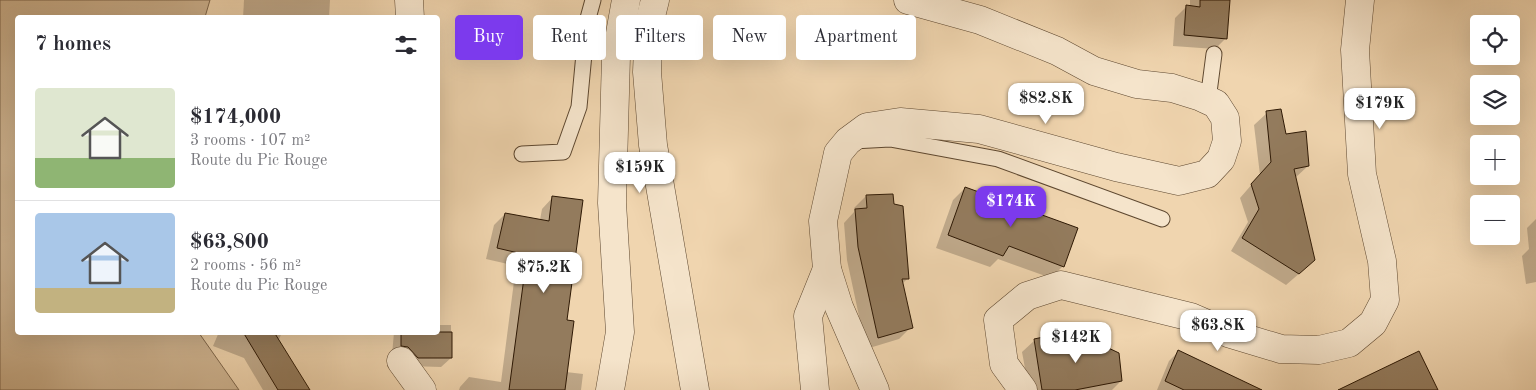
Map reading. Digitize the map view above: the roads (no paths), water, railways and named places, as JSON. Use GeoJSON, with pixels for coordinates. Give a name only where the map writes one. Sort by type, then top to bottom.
{"type":"FeatureCollection","features":[{"type":"Feature","properties":{"kind":"street"},"geometry":{"type":"LineString","coordinates":[[408,0],[410,15]]}},
{"type":"Feature","properties":{"kind":"street"},"geometry":{"type":"LineString","coordinates":[[610,390],[620,332],[612,204],[616,56],[626,0]]}},
{"type":"Feature","properties":{"kind":"street"},"geometry":{"type":"LineString","coordinates":[[655,0],[649,24],[647,72],[653,146],[695,390]]}},
{"type":"Feature","properties":{"kind":"street"},"geometry":{"type":"LineString","coordinates":[[875,390],[839,307],[828,269],[823,220],[838,153],[848,141],[867,127],[900,122],[979,129],[1116,167],[1179,182],[1206,174],[1222,159],[1227,141],[1225,118],[1216,104],[1208,100],[1172,88],[1137,84],[1094,71],[1057,51],[980,20],[908,0]]}},
{"type":"Feature","properties":{"kind":"street"},"geometry":{"type":"LineString","coordinates":[[1023,390],[1004,364],[998,320],[1028,296],[1062,285],[1191,317],[1228,333],[1281,348],[1319,350],[1349,343],[1373,323],[1385,300],[1382,260],[1362,174],[1355,50],[1360,0]]}},
{"type":"Feature","properties":{"kind":"street"},"geometry":{"type":"LineString","coordinates":[[815,390],[808,316],[828,269]]}},
{"type":"Feature","properties":{"kind":"street"},"geometry":{"type":"LineString","coordinates":[[401,361],[422,390]]}},
{"type":"Feature","properties":{"kind":"lane"},"geometry":{"type":"LineString","coordinates":[[522,154],[563,152],[579,107],[587,22],[593,0]]}},
{"type":"Feature","properties":{"kind":"lane"},"geometry":{"type":"LineString","coordinates":[[1208,100],[1214,54]]}},
{"type":"Feature","properties":{"kind":"lane"},"geometry":{"type":"LineString","coordinates":[[848,141],[890,139],[998,159],[1162,219]]}}]}
